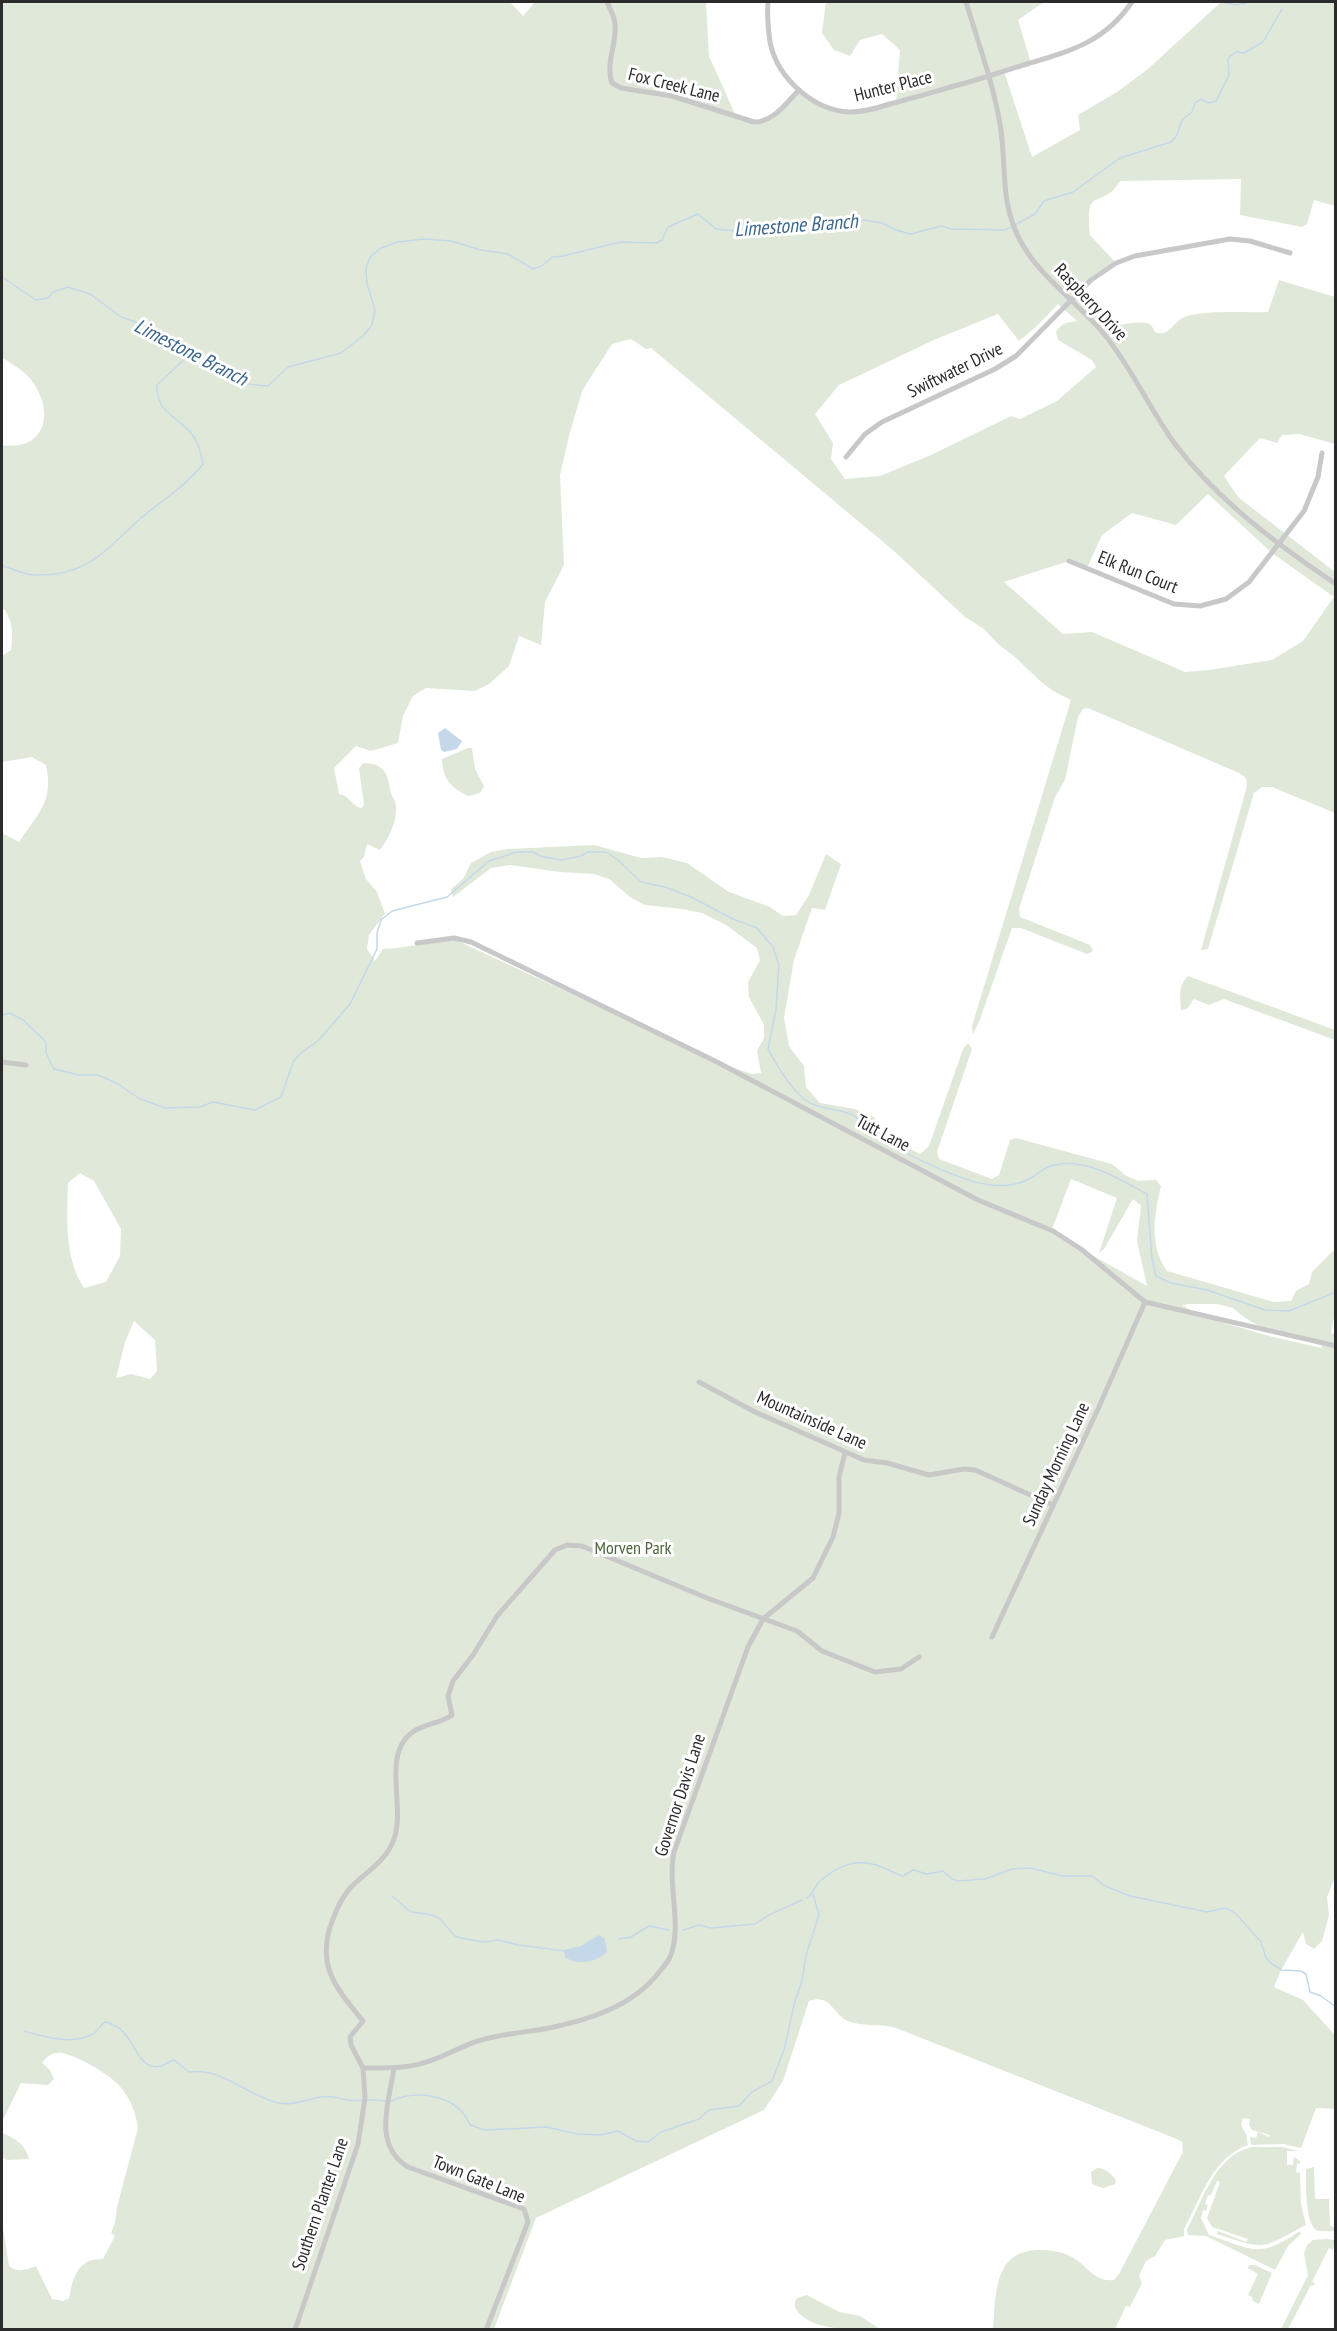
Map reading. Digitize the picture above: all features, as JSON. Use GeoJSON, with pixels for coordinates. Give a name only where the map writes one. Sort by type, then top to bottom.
{"type":"FeatureCollection","features":[{"type":"Feature","properties":{"kind":"street","name":"Fox Creek Lane"},"geometry":{"type":"LineString","coordinates":[[607,2],[615,25],[610,78],[612,83],[621,88],[672,96],[754,122],[771,119],[799,90]]}},
{"type":"Feature","properties":{"kind":"street","name":"Hunter Place"},"geometry":{"type":"LineString","coordinates":[[768,2],[770,44],[779,66],[799,90],[835,109],[863,111],[1070,51],[1091,42],[1118,20],[1132,2]]}},
{"type":"Feature","properties":{"kind":"street","name":"Raspberry Drive"},"geometry":{"type":"LineString","coordinates":[[966,2],[1000,123],[1010,217],[1034,263],[1101,330],[1122,357],[1168,434],[1184,455],[1220,492],[1280,543],[1335,584]]}},
{"type":"Feature","properties":{"kind":"street","name":"Swiftwater Drive"},"geometry":{"type":"LineString","coordinates":[[846,457],[865,434],[882,422],[996,369],[1016,356],[1106,268],[1135,256],[1230,239],[1250,241],[1290,253]]}},
{"type":"Feature","properties":{"kind":"street","name":"Elk Run Court"},"geometry":{"type":"LineString","coordinates":[[1069,561],[1183,606],[1218,603],[1243,589],[1298,520],[1310,500],[1318,477],[1322,453]]}},
{"type":"Feature","properties":{"kind":"street","name":"Tutt Lane"},"geometry":{"type":"LineString","coordinates":[[417,943],[454,938],[471,942],[595,1001],[805,1108],[978,1200],[1053,1231],[1081,1249],[1145,1302],[1335,1346]]}},
{"type":"Feature","properties":{"kind":"street"},"geometry":{"type":"LineString","coordinates":[[2,1062],[26,1065]]}},
{"type":"Feature","properties":{"kind":"street","name":"Sunday Morning Lane"},"geometry":{"type":"LineString","coordinates":[[992,1637],[1145,1302]]}},
{"type":"Feature","properties":{"kind":"street","name":"Mountainside Lane"},"geometry":{"type":"LineString","coordinates":[[699,1382],[755,1412],[864,1460],[887,1463],[929,1475],[964,1469],[975,1470],[1053,1505]]}},
{"type":"Feature","properties":{"kind":"street","name":"Governor Davis Lane"},"geometry":{"type":"LineString","coordinates":[[363,2068],[402,2068],[434,2060],[461,2047],[488,2038],[544,2029],[579,2020],[628,2001],[644,1990],[657,1975],[670,1957],[674,1941],[672,1873],[674,1852],[741,1661],[763,1619],[804,1586],[819,1567],[837,1524],[839,1477],[845,1453]]}},
{"type":"Feature","properties":{"kind":"street","name":"Southern Planter Lane"},"geometry":{"type":"LineString","coordinates":[[294,2330],[353,2162],[360,2133],[364,2099],[363,2068],[350,2037],[363,2021],[338,1991],[329,1973],[325,1953],[330,1926],[342,1899],[350,1888],[371,1871],[387,1853],[397,1832],[399,1821],[397,1767],[405,1740],[411,1732],[445,1720],[452,1715],[448,1696],[453,1681],[473,1655],[497,1616],[555,1550],[567,1545],[582,1546],[797,1631],[822,1651],[875,1672],[901,1669],[919,1657]]}},
{"type":"Feature","properties":{"kind":"street","name":"Town Gate Lane"},"geometry":{"type":"LineString","coordinates":[[394,2068],[384,2127],[387,2143],[398,2161],[408,2167],[524,2209],[527,2213],[528,2222],[486,2330]]}},
{"type":"Feature","properties":{"kind":"green space","name":"Morven Park"},"geometry":{"type":"Polygon","coordinates":[[[2,2],[510,2],[523,16],[535,2],[706,2],[709,56],[736,116],[763,122],[799,90],[818,102],[849,112],[896,103],[900,50],[882,34],[860,40],[850,56],[834,50],[822,33],[826,2],[1044,2],[1018,20],[1031,63],[1004,71],[1032,157],[1080,130],[1078,115],[1117,92],[1148,69],[1221,2],[1335,2],[1335,206],[1314,200],[1307,224],[1302,227],[1240,215],[1241,179],[1120,181],[1107,195],[1092,203],[1089,219],[1090,235],[1116,263],[1078,294],[1111,327],[1143,322],[1151,325],[1156,333],[1166,332],[1182,318],[1197,314],[1268,312],[1279,280],[1335,297],[1335,444],[1299,434],[1282,435],[1277,443],[1260,438],[1224,476],[1238,497],[1335,572],[1335,813],[1272,787],[1262,787],[1254,793],[1208,949],[1201,950],[1247,786],[1246,778],[1088,708],[1083,709],[1078,717],[1065,780],[1055,797],[1019,909],[1020,917],[1090,945],[1093,951],[1087,954],[1021,928],[1012,928],[973,1034],[972,1026],[1071,700],[1053,691],[1039,680],[984,629],[965,617],[894,551],[651,348],[646,349],[631,339],[612,344],[582,391],[560,475],[564,565],[545,602],[541,645],[519,636],[509,666],[489,684],[475,691],[426,688],[413,696],[403,716],[398,743],[371,751],[356,746],[334,768],[339,794],[362,808],[364,805],[359,768],[363,763],[377,765],[386,775],[396,804],[394,824],[380,850],[367,844],[364,857],[360,861],[366,879],[377,892],[385,914],[369,935],[367,949],[375,961],[383,949],[458,941],[717,1062],[752,1074],[761,1073],[757,1051],[764,1038],[764,1025],[749,997],[748,982],[760,960],[757,948],[726,925],[702,913],[645,905],[630,897],[609,879],[594,874],[510,865],[491,868],[453,897],[451,889],[463,879],[471,863],[491,852],[508,849],[594,845],[641,858],[662,857],[687,863],[729,892],[770,907],[783,916],[796,915],[809,895],[826,854],[841,864],[825,910],[812,908],[794,960],[784,1018],[789,1046],[804,1066],[806,1087],[820,1103],[855,1109],[874,1117],[884,1135],[920,1154],[929,1146],[963,1049],[968,1043],[972,1049],[937,1152],[939,1159],[992,1179],[999,1175],[1010,1140],[1016,1138],[1112,1164],[1125,1175],[1138,1181],[1156,1180],[1161,1186],[1156,1208],[1155,1241],[1161,1261],[1167,1271],[1274,1302],[1291,1301],[1296,1291],[1309,1284],[1312,1272],[1335,1249],[1335,1312],[1331,1333],[1336,1335],[1335,1877],[1327,1897],[1329,1915],[1322,1941],[1314,1949],[1306,1944],[1303,1932],[1274,1987],[1303,2000],[1335,2035],[1335,2109],[1316,2108],[1301,2148],[1283,2144],[1251,2145],[1250,2137],[1256,2138],[1258,2132],[1269,2137],[1270,2135],[1252,2130],[1249,2125],[1250,2119],[1243,2118],[1241,2125],[1248,2145],[1225,2159],[1216,2169],[1184,2229],[1184,2236],[1165,2240],[1155,2256],[1146,2261],[1139,2276],[1142,2283],[1130,2307],[1126,2306],[1115,2329],[993,2329],[1000,2276],[1013,2257],[1025,2252],[1045,2250],[1067,2255],[1097,2277],[1114,2280],[1183,2152],[1182,2142],[896,2028],[848,2021],[827,2002],[816,1999],[809,2001],[783,2081],[764,2110],[536,2218],[494,2329],[2,2329],[2,2221],[9,2266],[25,2270],[36,2266],[52,2299],[63,2301],[69,2298],[78,2270],[88,2262],[103,2259],[115,2236],[111,2233],[138,2128],[130,2102],[117,2084],[86,2062],[62,2053],[51,2055],[42,2063],[50,2070],[54,2079],[48,2085],[21,2083],[2,2122],[2,833],[19,842],[43,807],[48,788],[48,777],[46,765],[32,757],[2,762],[2,656],[11,650],[12,634],[10,620],[5,610],[2,609],[2,445],[16,446],[36,437],[44,419],[44,408],[31,380],[24,372],[2,357],[2,2]],[[1058,304],[1019,341],[998,314],[936,339],[839,385],[815,414],[833,443],[831,459],[845,479],[880,476],[931,455],[1011,416],[1020,419],[1057,401],[1096,367],[1092,360],[1058,340],[1056,332],[1062,325],[1077,321],[1058,304]],[[1208,494],[1176,525],[1132,513],[1102,535],[1087,568],[1069,561],[1004,582],[1063,634],[1092,632],[1185,672],[1272,660],[1303,641],[1334,597],[1272,553],[1208,494]],[[80,1173],[68,1183],[67,1223],[73,1264],[84,1288],[106,1282],[120,1256],[121,1229],[94,1181],[80,1173]],[[1071,1179],[1051,1232],[1147,1286],[1137,1241],[1141,1206],[1133,1199],[1104,1249],[1099,1253],[1117,1198],[1071,1179]],[[1217,1304],[1182,1305],[1197,1314],[1269,1336],[1321,1348],[1325,1342],[1262,1328],[1233,1308],[1217,1304]],[[134,1321],[125,1342],[116,1378],[131,1374],[150,1379],[157,1371],[155,1340],[134,1321]]]}},
{"type":"Feature","properties":{"kind":"green space"},"geometry":{"type":"Polygon","coordinates":[[[472,748],[475,769],[484,786],[480,793],[468,796],[449,782],[444,772],[442,759],[472,748]]]}},
{"type":"Feature","properties":{"kind":"green space"},"geometry":{"type":"Polygon","coordinates":[[[1188,976],[1335,1030],[1335,1040],[1224,999],[1209,1005],[1194,999],[1187,1009],[1181,1010],[1181,988],[1188,976]]]}},
{"type":"Feature","properties":{"kind":"green space"},"geometry":{"type":"Polygon","coordinates":[[[2,2122],[3,2133],[20,2143],[29,2159],[7,2160],[2,2157],[2,2122]]]}},
{"type":"Feature","properties":{"kind":"green space"},"geometry":{"type":"Polygon","coordinates":[[[1252,2147],[1282,2147],[1298,2151],[1287,2151],[1287,2165],[1293,2165],[1294,2157],[1300,2161],[1296,2172],[1300,2173],[1301,2204],[1306,2225],[1263,2245],[1246,2243],[1217,2234],[1218,2231],[1246,2242],[1248,2239],[1212,2227],[1207,2218],[1220,2182],[1217,2181],[1211,2195],[1208,2195],[1205,2204],[1208,2205],[1206,2211],[1203,2210],[1201,2218],[1209,2235],[1246,2248],[1265,2249],[1300,2231],[1301,2234],[1288,2246],[1275,2270],[1206,2236],[1188,2235],[1187,2230],[1212,2180],[1220,2169],[1239,2151],[1252,2147]]]}},
{"type":"Feature","properties":{"kind":"green space"},"geometry":{"type":"Polygon","coordinates":[[[1314,2167],[1315,2199],[1329,2199],[1330,2226],[1335,2227],[1335,2231],[1316,2230],[1312,2226],[1307,2201],[1306,2169],[1314,2167]]]}},
{"type":"Feature","properties":{"kind":"green space"},"geometry":{"type":"Polygon","coordinates":[[[1097,2168],[1110,2174],[1116,2180],[1115,2184],[1103,2188],[1092,2184],[1091,2172],[1097,2168]]]}},
{"type":"Feature","properties":{"kind":"green space"},"geometry":{"type":"Polygon","coordinates":[[[1313,2240],[1335,2240],[1333,2250],[1329,2248],[1312,2282],[1315,2283],[1314,2286],[1311,2285],[1288,2329],[1281,2329],[1308,2275],[1304,2254],[1307,2245],[1313,2240]]]}},
{"type":"Feature","properties":{"kind":"green space"},"geometry":{"type":"Polygon","coordinates":[[[1249,2265],[1255,2265],[1272,2273],[1259,2304],[1248,2295],[1258,2274],[1248,2268],[1249,2265]]]}},
{"type":"Feature","properties":{"kind":"green space"},"geometry":{"type":"Polygon","coordinates":[[[807,2295],[839,2312],[860,2316],[880,2329],[834,2328],[804,2318],[797,2311],[795,2303],[797,2298],[807,2295]]]}},
{"type":"Feature","properties":{"kind":"water"},"geometry":{"type":"Polygon","coordinates":[[[445,728],[462,741],[457,749],[444,752],[441,750],[438,733],[445,728]]]}},
{"type":"Feature","properties":{"kind":"water"},"geometry":{"type":"Polygon","coordinates":[[[599,1935],[605,1939],[607,1952],[603,1955],[581,1962],[565,1957],[564,1950],[581,1946],[599,1935]]]}},
{"type":"Feature","properties":{"kind":"waterway"},"geometry":{"type":"LineString","coordinates":[[1221,2],[1237,5],[1246,3]]}},
{"type":"Feature","properties":{"kind":"waterway","name":"Limestone Branch"},"geometry":{"type":"LineString","coordinates":[[1015,225],[1035,214],[1044,201],[1073,192],[1120,158],[1171,142],[1177,135],[1182,120],[1192,112],[1195,103],[1201,99],[1208,103],[1216,101],[1229,75],[1228,59],[1230,56],[1237,52],[1244,53],[1263,42],[1282,9]]}},
{"type":"Feature","properties":{"kind":"waterway","name":"Limestone Branch"},"geometry":{"type":"LineString","coordinates":[[2,277],[36,300],[48,298],[53,292],[68,287],[90,294],[121,317],[144,325],[247,384],[268,386],[288,367],[341,353],[363,336],[372,325],[375,310],[367,284],[366,269],[370,257],[381,248],[398,242],[424,239],[451,241],[481,250],[508,254],[533,269],[542,266],[552,257],[620,242],[657,243],[662,240],[668,227],[698,214],[716,229],[736,231],[785,222],[831,228],[864,220],[882,223],[911,234],[941,226],[951,229],[1005,230],[1011,227]]}},
{"type":"Feature","properties":{"kind":"waterway"},"geometry":{"type":"LineString","coordinates":[[2,566],[33,575],[67,572],[81,567],[105,551],[196,472],[203,464],[197,443],[191,433],[163,408],[157,385],[191,353]]}},
{"type":"Feature","properties":{"kind":"waterway"},"geometry":{"type":"LineString","coordinates":[[2,1015],[10,1013],[23,1020],[46,1042],[46,1053],[54,1069],[79,1075],[98,1075],[118,1084],[140,1099],[166,1108],[200,1107],[213,1102],[255,1110],[281,1097],[293,1062],[319,1040],[350,1004],[377,949],[377,933],[381,920],[392,911],[447,897],[489,861],[517,852],[533,852],[540,856],[561,860],[581,856],[588,852],[606,852],[641,882],[665,887],[691,897],[733,919],[757,928],[773,947],[779,965],[776,1009],[768,1049],[787,1081],[814,1105],[853,1115],[885,1142],[929,1164],[975,1182],[996,1185],[1013,1184],[1032,1178],[1046,1168],[1061,1164],[1086,1166],[1112,1175],[1147,1194],[1152,1259],[1156,1276],[1171,1283],[1207,1290],[1265,1310],[1289,1311],[1336,1292]]}},
{"type":"Feature","properties":{"kind":"waterway"},"geometry":{"type":"LineString","coordinates":[[807,1898],[828,1874],[842,1866],[857,1863],[873,1864],[903,1876],[913,1870],[927,1874],[943,1871],[958,1881],[985,1879],[1012,1869],[1031,1868],[1063,1876],[1092,1876],[1105,1886],[1130,1896],[1207,1912],[1225,1908],[1230,1910],[1261,1942],[1266,1958],[1272,1964],[1282,1970],[1301,1971],[1306,1974],[1310,1992],[1321,1996],[1336,2007]]}},
{"type":"Feature","properties":{"kind":"waterway"},"geometry":{"type":"LineString","coordinates":[[391,2101],[413,2095],[436,2097],[456,2107],[470,2125],[485,2130],[547,2127],[577,2134],[600,2135],[618,2131],[636,2141],[648,2142],[661,2132],[699,2119],[709,2110],[739,2106],[752,2092],[772,2081],[784,2050],[802,1981],[806,1955],[819,1915],[813,1894]]}},
{"type":"Feature","properties":{"kind":"waterway"},"geometry":{"type":"LineString","coordinates":[[392,1896],[411,1912],[439,1918],[455,1936],[461,1938],[483,1942],[499,1940],[518,1945],[565,1951]]}},
{"type":"Feature","properties":{"kind":"waterway"},"geometry":{"type":"LineString","coordinates":[[683,1930],[699,1925],[711,1928],[755,1924],[802,1900]]}},
{"type":"Feature","properties":{"kind":"waterway"},"geometry":{"type":"LineString","coordinates":[[618,1939],[631,1937],[649,1926],[669,1930]]}},
{"type":"Feature","properties":{"kind":"waterway"},"geometry":{"type":"LineString","coordinates":[[24,2031],[66,2040],[93,2034],[105,2022],[115,2025],[122,2031],[141,2058],[152,2066],[161,2066],[174,2060],[189,2072],[201,2072],[224,2078],[279,2103],[295,2103],[328,2096],[352,2100],[385,2101]]}}]}
